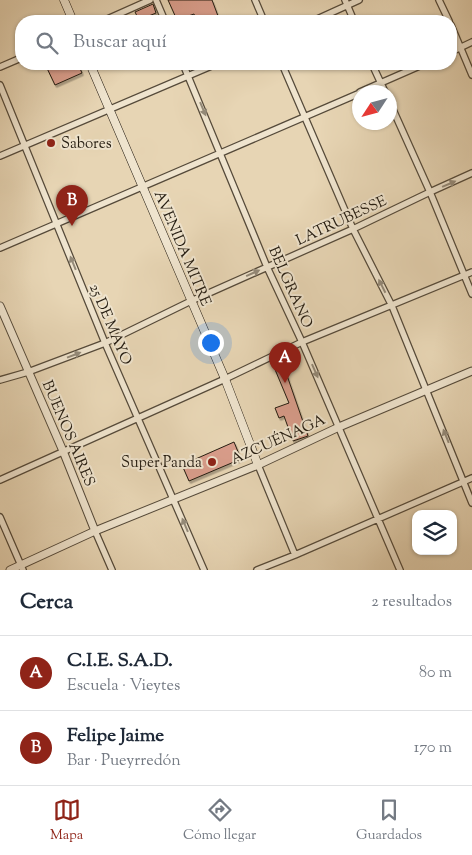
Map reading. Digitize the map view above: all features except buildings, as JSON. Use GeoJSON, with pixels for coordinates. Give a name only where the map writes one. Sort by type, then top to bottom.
{"type":"FeatureCollection","features":[{"type":"Feature","properties":{"kind":"main road"},"geometry":{"type":"LineString","coordinates":[[64,0],[70,15]]}},
{"type":"Feature","properties":{"kind":"main road","name":"AVENIDA MITRE"},"geometry":{"type":"LineString","coordinates":[[92,70],[225,379],[258,465]]}},
{"type":"Feature","properties":{"kind":"street"},"geometry":{"type":"LineString","coordinates":[[116,15],[150,0]]}},
{"type":"Feature","properties":{"kind":"street"},"geometry":{"type":"LineString","coordinates":[[156,0],[162,15]]}},
{"type":"Feature","properties":{"kind":"street"},"geometry":{"type":"LineString","coordinates":[[255,0],[261,15]]}},
{"type":"Feature","properties":{"kind":"street"},"geometry":{"type":"LineString","coordinates":[[324,15],[346,3],[360,0]]}},
{"type":"Feature","properties":{"kind":"street"},"geometry":{"type":"LineString","coordinates":[[440,0],[446,15]]}},
{"type":"Feature","properties":{"kind":"street"},"geometry":{"type":"LineString","coordinates":[[346,3],[351,15]]}},
{"type":"Feature","properties":{"kind":"street"},"geometry":{"type":"LineString","coordinates":[[457,38],[472,75]]}},
{"type":"Feature","properties":{"kind":"street"},"geometry":{"type":"LineString","coordinates":[[457,49],[472,42]]}},
{"type":"Feature","properties":{"kind":"street"},"geometry":{"type":"LineString","coordinates":[[0,67],[15,61]]}},
{"type":"Feature","properties":{"kind":"street","name":"BELGRANO"},"geometry":{"type":"LineString","coordinates":[[186,70],[267,267],[302,342],[400,570]]}},
{"type":"Feature","properties":{"kind":"street"},"geometry":{"type":"LineString","coordinates":[[0,156],[202,70]]}},
{"type":"Feature","properties":{"kind":"street"},"geometry":{"type":"LineString","coordinates":[[285,70],[353,229],[392,306],[472,503]]}},
{"type":"Feature","properties":{"kind":"street"},"geometry":{"type":"LineString","coordinates":[[374,70],[380,84],[411,70]]}},
{"type":"Feature","properties":{"kind":"street","name":"25 DE MAYO"},"geometry":{"type":"LineString","coordinates":[[0,85],[104,343],[204,570]]}},
{"type":"Feature","properties":{"kind":"street"},"geometry":{"type":"LineString","coordinates":[[0,248],[352,96]]}},
{"type":"Feature","properties":{"kind":"street"},"geometry":{"type":"LineString","coordinates":[[397,119],[472,294]]}},
{"type":"Feature","properties":{"kind":"street","name":"LATRUBESSE"},"geometry":{"type":"LineString","coordinates":[[0,380],[28,372],[104,343],[191,301],[472,174]]}},
{"type":"Feature","properties":{"kind":"street"},"geometry":{"type":"LineString","coordinates":[[0,480],[225,379],[302,342],[472,272]]}},
{"type":"Feature","properties":{"kind":"street","name":"BUENOS AIRES"},"geometry":{"type":"LineString","coordinates":[[0,306],[112,570]]}},
{"type":"Feature","properties":{"kind":"street","name":"AZCUÉNAGA"},"geometry":{"type":"LineString","coordinates":[[10,570],[22,568],[95,531],[258,465],[339,427],[472,371]]}},
{"type":"Feature","properties":{"kind":"street","name":"AVENIDA MITRE"},"geometry":{"type":"LineString","coordinates":[[258,465],[295,555]]}},
{"type":"Feature","properties":{"kind":"street"},"geometry":{"type":"LineString","coordinates":[[257,570],[472,478]]}},
{"type":"Feature","properties":{"kind":"street"},"geometry":{"type":"LineString","coordinates":[[0,517],[22,568]]}},
{"type":"Feature","properties":{"kind":"place","name":"Sabores"},"geometry":{"type":"Point","coordinates":[51,143]}},
{"type":"Feature","properties":{"kind":"place","name":"Felipe Jaime"},"geometry":{"type":"Point","coordinates":[72,226]}},
{"type":"Feature","properties":{"kind":"place","name":"C.I.E. S.A.D."},"geometry":{"type":"Point","coordinates":[285,383]}},
{"type":"Feature","properties":{"kind":"place","name":"Super Panda"},"geometry":{"type":"Point","coordinates":[212,462]}}]}
